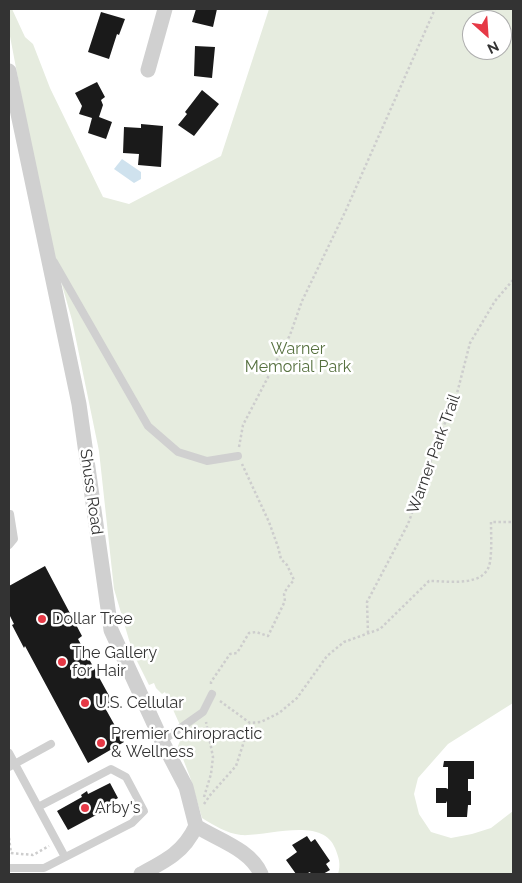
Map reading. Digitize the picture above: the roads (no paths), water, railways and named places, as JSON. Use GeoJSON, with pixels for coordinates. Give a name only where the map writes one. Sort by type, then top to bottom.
{"type":"FeatureCollection","features":[{"type":"Feature","properties":{"kind":"street"},"geometry":{"type":"LineString","coordinates":[[148,70],[165,9]]}},
{"type":"Feature","properties":{"kind":"street","name":"Shuss Road"},"geometry":{"type":"LineString","coordinates":[[9,71],[79,404],[111,630],[162,741],[186,787],[196,826]]}},
{"type":"Feature","properties":{"kind":"street"},"geometry":{"type":"LineString","coordinates":[[141,874],[172,858],[190,839],[196,826],[236,848],[257,865],[261,874]]}},
{"type":"Feature","properties":{"kind":"lane"},"geometry":{"type":"LineString","coordinates":[[45,247],[148,426],[178,452],[207,461],[238,456]]}},
{"type":"Feature","properties":{"kind":"lane"},"geometry":{"type":"LineString","coordinates":[[9,545],[14,539],[10,514]]}},
{"type":"Feature","properties":{"kind":"lane"},"geometry":{"type":"LineString","coordinates":[[162,741],[203,712],[212,694]]}},
{"type":"Feature","properties":{"kind":"lane"},"geometry":{"type":"LineString","coordinates":[[12,766],[51,744]]}},
{"type":"Feature","properties":{"kind":"lane"},"geometry":{"type":"LineString","coordinates":[[9,753],[12,766],[38,807],[65,857]]}},
{"type":"Feature","properties":{"kind":"lane"},"geometry":{"type":"LineString","coordinates":[[9,868],[44,868],[132,822],[144,811],[126,777],[111,769],[38,807]]}},
{"type":"Feature","properties":{"kind":"water"},"geometry":{"type":"Polygon","coordinates":[[[122,159],[141,172],[141,179],[134,183],[114,169],[122,159]]]}},
{"type":"Feature","properties":{"kind":"place","name":"Dollar Tree"},"geometry":{"type":"Point","coordinates":[42,619]}},
{"type":"Feature","properties":{"kind":"place","name":"The Gallery for Hair"},"geometry":{"type":"Point","coordinates":[62,662]}},
{"type":"Feature","properties":{"kind":"place","name":"U.S. Cellular"},"geometry":{"type":"Point","coordinates":[85,703]}},
{"type":"Feature","properties":{"kind":"place","name":"Premier Chiropractic & Wellness"},"geometry":{"type":"Point","coordinates":[101,743]}},
{"type":"Feature","properties":{"kind":"place","name":"Arby's"},"geometry":{"type":"Point","coordinates":[85,808]}},
{"type":"Feature","properties":{"kind":"park label","name":"Warner Memorial Park"},"geometry":{"type":"Point","coordinates":[298,358]}}]}
